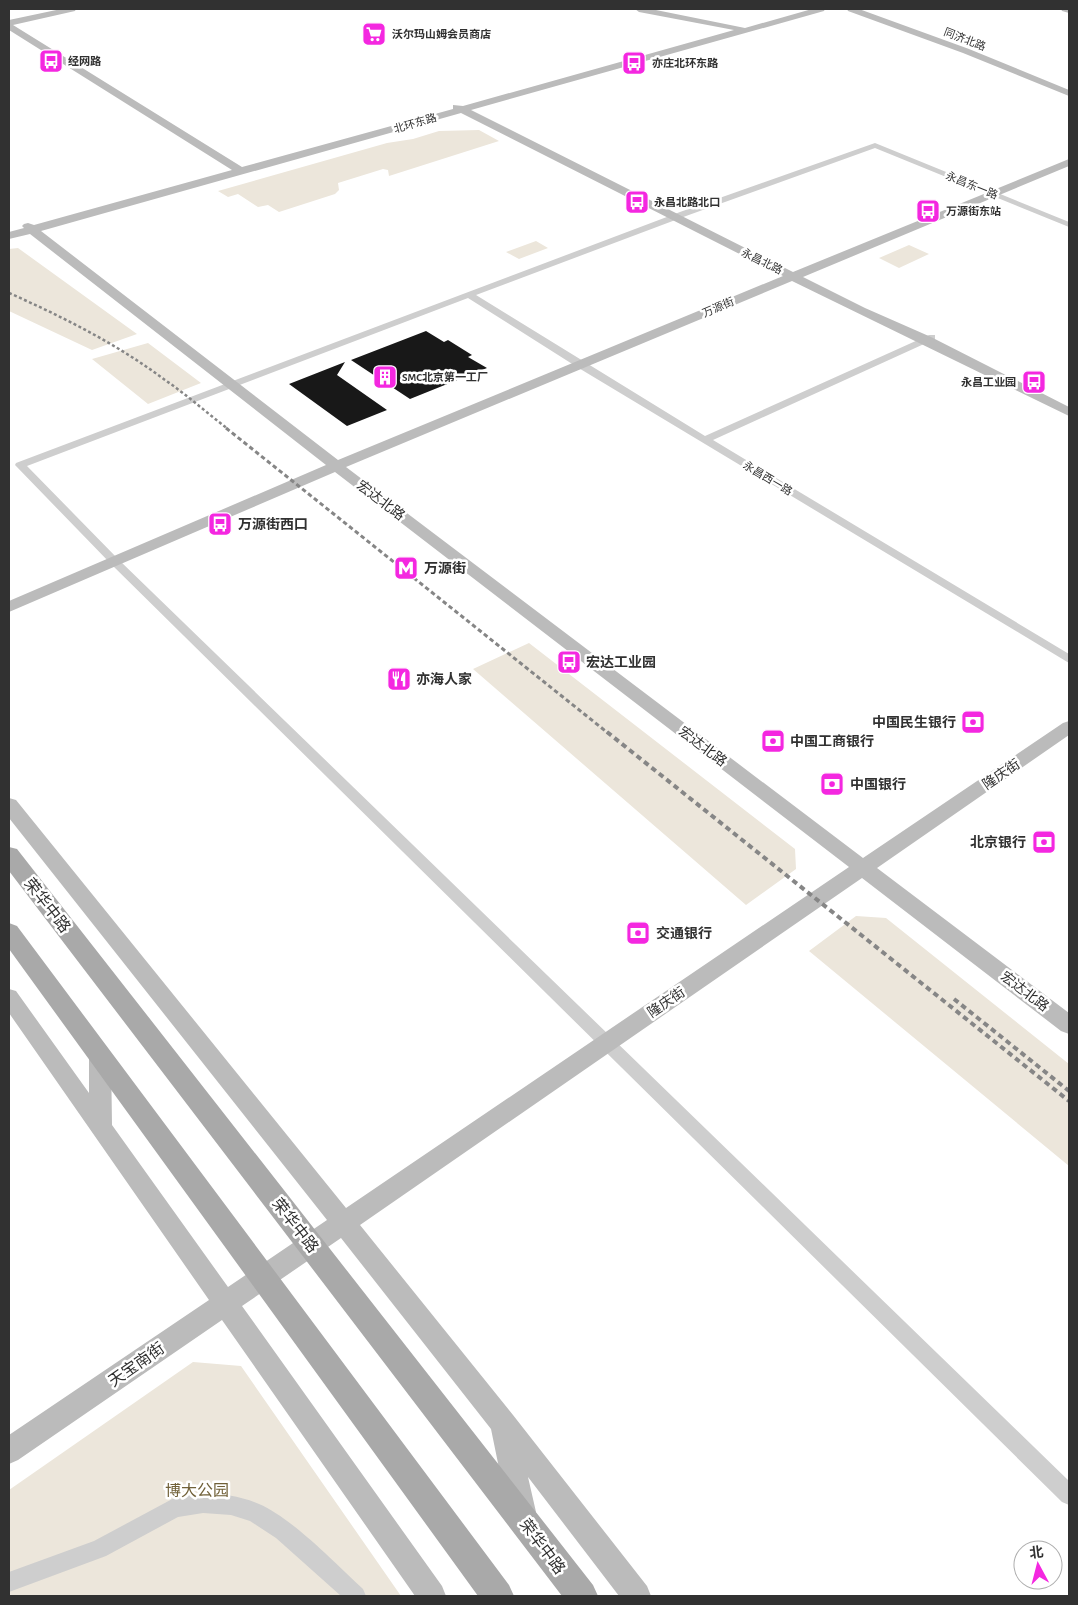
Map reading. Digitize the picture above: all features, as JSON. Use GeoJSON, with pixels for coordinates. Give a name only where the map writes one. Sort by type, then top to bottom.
{"type":"FeatureCollection","features":[{"type":"Feature","properties":{"kind":"main road","name":"荣华中路"},"geometry":{"type":"LineString","coordinates":[[9,855],[312,1244],[582,1596]]}},
{"type":"Feature","properties":{"kind":"main road"},"geometry":{"type":"LineString","coordinates":[[9,932],[498,1596]]}},
{"type":"Feature","properties":{"kind":"street"},"geometry":{"type":"LineString","coordinates":[[9,14],[34,9]]}},
{"type":"Feature","properties":{"kind":"street"},"geometry":{"type":"LineString","coordinates":[[9,19],[72,9]]}},
{"type":"Feature","properties":{"kind":"street"},"geometry":{"type":"LineString","coordinates":[[9,24],[51,11],[80,9]]}},
{"type":"Feature","properties":{"kind":"street"},"geometry":{"type":"LineString","coordinates":[[639,9],[741,29]]}},
{"type":"Feature","properties":{"kind":"street","name":"北环东路"},"geometry":{"type":"LineString","coordinates":[[9,236],[30,228],[741,29],[806,9]]}},
{"type":"Feature","properties":{"kind":"street","name":"北环东路"},"geometry":{"type":"LineString","coordinates":[[741,29],[821,9]]}},
{"type":"Feature","properties":{"kind":"street","name":"同济北路"},"geometry":{"type":"LineString","coordinates":[[851,9],[966,51],[1069,93]]}},
{"type":"Feature","properties":{"kind":"street"},"geometry":{"type":"LineString","coordinates":[[1065,9],[1069,10]]}},
{"type":"Feature","properties":{"kind":"street"},"geometry":{"type":"LineString","coordinates":[[9,24],[237,170]]}},
{"type":"Feature","properties":{"kind":"street","name":"永昌北路"},"geometry":{"type":"LineString","coordinates":[[465,106],[793,273],[861,311],[929,338],[1069,405]]}},
{"type":"Feature","properties":{"kind":"street","name":"永昌东一路"},"geometry":{"type":"LineString","coordinates":[[678,215],[875,145],[1069,225]]}},
{"type":"Feature","properties":{"kind":"street","name":"万源街"},"geometry":{"type":"LineString","coordinates":[[9,597],[111,558],[333,463],[990,192],[1069,157]]}},
{"type":"Feature","properties":{"kind":"street","name":"万源街"},"geometry":{"type":"LineString","coordinates":[[990,192],[1069,162]]}},
{"type":"Feature","properties":{"kind":"street"},"geometry":{"type":"LineString","coordinates":[[678,215],[20,465],[111,558],[1069,1495]]}},
{"type":"Feature","properties":{"kind":"street","name":"北环东路"},"geometry":{"type":"LineString","coordinates":[[9,231],[30,228]]}},
{"type":"Feature","properties":{"kind":"street","name":"宏达北路"},"geometry":{"type":"LineString","coordinates":[[30,228],[333,463],[1069,1025]]}},
{"type":"Feature","properties":{"kind":"street","name":"永昌西一路"},"geometry":{"type":"LineString","coordinates":[[469,295],[578,363],[1069,659]]}},
{"type":"Feature","properties":{"kind":"street"},"geometry":{"type":"LineString","coordinates":[[705,440],[929,338]]}},
{"type":"Feature","properties":{"kind":"street","name":"永昌北路"},"geometry":{"type":"LineString","coordinates":[[929,338],[1069,412]]}},
{"type":"Feature","properties":{"kind":"street","name":"万源街"},"geometry":{"type":"LineString","coordinates":[[9,607],[111,558]]}},
{"type":"Feature","properties":{"kind":"street","name":"隆庆街"},"geometry":{"type":"LineString","coordinates":[[262,1276],[312,1244],[1069,727]]}},
{"type":"Feature","properties":{"kind":"street"},"geometry":{"type":"LineString","coordinates":[[9,805],[504,1424],[637,1596]]}},
{"type":"Feature","properties":{"kind":"street"},"geometry":{"type":"LineString","coordinates":[[9,997],[432,1596]]}},
{"type":"Feature","properties":{"kind":"street"},"geometry":{"type":"LineString","coordinates":[[100,1057],[101,1128]]}},
{"type":"Feature","properties":{"kind":"street","name":"天宝南街"},"geometry":{"type":"LineString","coordinates":[[9,1451],[262,1276]]}},
{"type":"Feature","properties":{"kind":"street"},"geometry":{"type":"LineString","coordinates":[[504,1424],[524,1520]]}},
{"type":"Feature","properties":{"kind":"street"},"geometry":{"type":"LineString","coordinates":[[9,1582],[99,1549],[176,1507],[204,1503],[231,1505],[255,1512],[283,1531],[356,1596]]}},
{"type":"Feature","properties":{"kind":"green space"},"geometry":{"type":"Polygon","coordinates":[[[479,130],[499,141],[389,176],[388,170],[383,169],[338,183],[339,190],[335,194],[279,212],[268,205],[258,207],[238,194],[228,197],[218,191],[387,143],[413,139],[439,131],[479,130]]]}},
{"type":"Feature","properties":{"kind":"green space"},"geometry":{"type":"Polygon","coordinates":[[[536,241],[548,248],[519,259],[506,252],[536,241]]]}},
{"type":"Feature","properties":{"kind":"green space"},"geometry":{"type":"Polygon","coordinates":[[[909,245],[929,254],[899,268],[879,258],[909,245]]]}},
{"type":"Feature","properties":{"kind":"green space"},"geometry":{"type":"Polygon","coordinates":[[[18,248],[137,334],[92,350],[9,311],[9,249],[18,248]]]}},
{"type":"Feature","properties":{"kind":"green space"},"geometry":{"type":"Polygon","coordinates":[[[148,343],[201,383],[148,404],[92,359],[148,343]]]}},
{"type":"Feature","properties":{"kind":"green space"},"geometry":{"type":"Polygon","coordinates":[[[529,643],[795,849],[796,869],[746,905],[473,669],[529,643]]]}},
{"type":"Feature","properties":{"kind":"green space"},"geometry":{"type":"Polygon","coordinates":[[[856,916],[886,918],[1069,1064],[1069,1166],[809,951],[856,916]]]}},
{"type":"Feature","properties":{"kind":"green space","name":"博大公园"},"geometry":{"type":"Polygon","coordinates":[[[193,1362],[241,1366],[401,1596],[9,1596],[9,1490],[193,1362]]]}},
{"type":"Feature","properties":{"kind":"building"},"geometry":{"type":"Polygon","coordinates":[[[426,331],[444,342],[448,340],[472,355],[468,357],[487,368],[410,399],[351,360],[426,331]]]}},
{"type":"Feature","properties":{"kind":"building"},"geometry":{"type":"Polygon","coordinates":[[[345,362],[337,375],[387,410],[347,426],[289,384],[345,362]]]}},
{"type":"Feature","properties":{"kind":"railway"},"geometry":{"type":"LineString","coordinates":[[9,293],[109,343],[147,367],[228,429]]}},
{"type":"Feature","properties":{"kind":"railway"},"geometry":{"type":"LineString","coordinates":[[226,428],[608,733]]}},
{"type":"Feature","properties":{"kind":"railway"},"geometry":{"type":"LineString","coordinates":[[607,732],[1069,1101]]}},
{"type":"Feature","properties":{"kind":"railway"},"geometry":{"type":"LineString","coordinates":[[954,999],[1069,1091]]}},
{"type":"Feature","properties":{"kind":"place","name":"沃尔玛山姆会员商店"},"geometry":{"type":"Point","coordinates":[374,34]}},
{"type":"Feature","properties":{"kind":"place","name":"经网路"},"geometry":{"type":"Point","coordinates":[51,61]}},
{"type":"Feature","properties":{"kind":"place","name":"亦庄北环东路"},"geometry":{"type":"Point","coordinates":[634,63]}},
{"type":"Feature","properties":{"kind":"place","name":"永昌北路北口"},"geometry":{"type":"Point","coordinates":[637,202]}},
{"type":"Feature","properties":{"kind":"place","name":"万源街东站"},"geometry":{"type":"Point","coordinates":[928,211]}},
{"type":"Feature","properties":{"kind":"place","name":"SMC北京第一工厂"},"geometry":{"type":"Point","coordinates":[385,377]}},
{"type":"Feature","properties":{"kind":"place","name":"永昌工业园"},"geometry":{"type":"Point","coordinates":[1034,382]}},
{"type":"Feature","properties":{"kind":"place","name":"万源街西口"},"geometry":{"type":"Point","coordinates":[220,524]}},
{"type":"Feature","properties":{"kind":"place","name":"万源街"},"geometry":{"type":"Point","coordinates":[406,568]}},
{"type":"Feature","properties":{"kind":"place","name":"宏达工业园"},"geometry":{"type":"Point","coordinates":[569,662]}},
{"type":"Feature","properties":{"kind":"place","name":"亦海人家"},"geometry":{"type":"Point","coordinates":[399,679]}},
{"type":"Feature","properties":{"kind":"place","name":"中国民生银行"},"geometry":{"type":"Point","coordinates":[973,722]}},
{"type":"Feature","properties":{"kind":"place","name":"中国工商银行"},"geometry":{"type":"Point","coordinates":[773,741]}},
{"type":"Feature","properties":{"kind":"place","name":"中国银行"},"geometry":{"type":"Point","coordinates":[832,784]}},
{"type":"Feature","properties":{"kind":"place","name":"北京银行"},"geometry":{"type":"Point","coordinates":[1044,842]}},
{"type":"Feature","properties":{"kind":"place","name":"交通银行"},"geometry":{"type":"Point","coordinates":[638,933]}}]}
